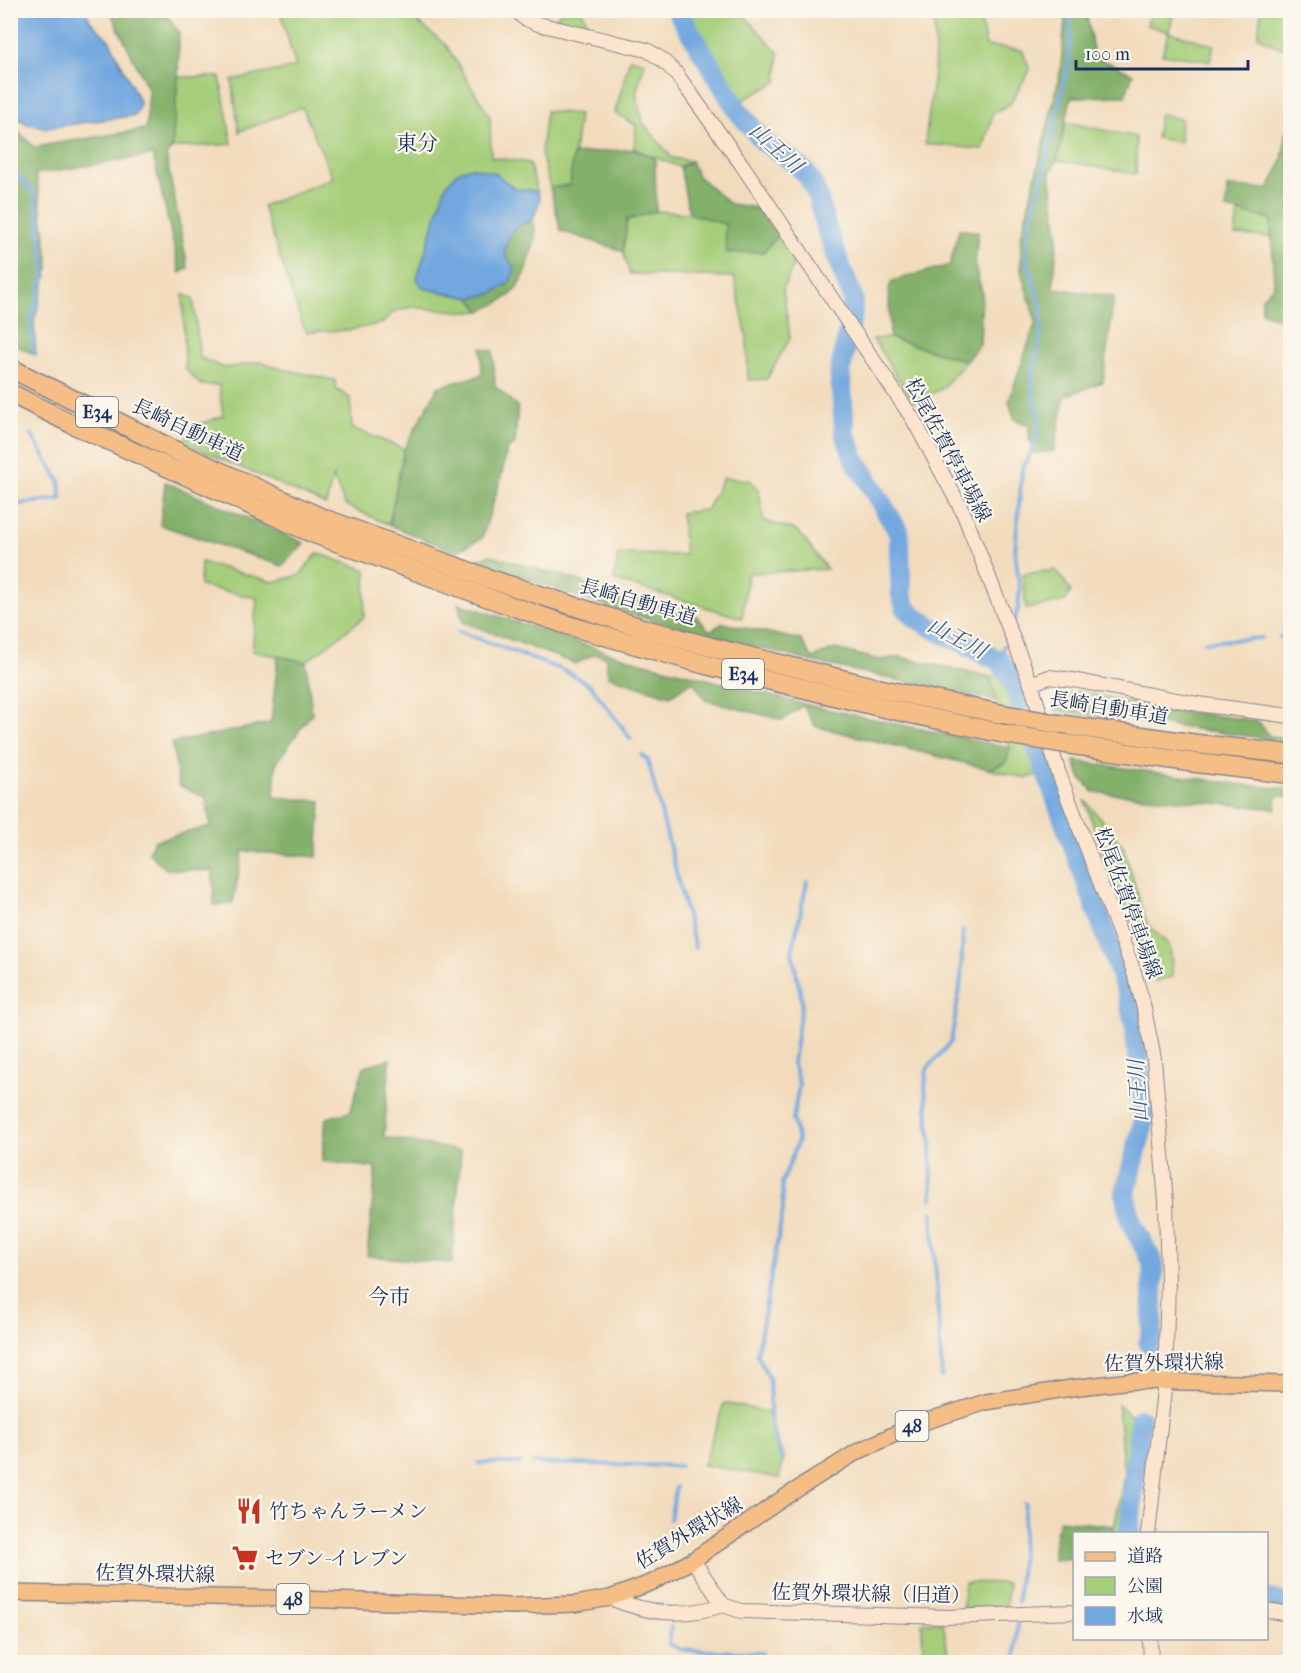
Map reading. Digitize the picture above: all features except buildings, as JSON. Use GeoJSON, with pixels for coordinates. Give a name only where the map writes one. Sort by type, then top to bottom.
{"type":"FeatureCollection","features":[{"type":"Feature","properties":{"kind":"highway","name":"長崎自動車道"},"geometry":{"type":"LineString","coordinates":[[10,368],[180,463]]}},
{"type":"Feature","properties":{"kind":"highway","name":"長崎自動車道"},"geometry":{"type":"LineString","coordinates":[[10,393],[70,423],[180,463],[316,525],[486,597],[570,626],[706,665],[884,708],[1005,734],[1196,763],[1290,774]]}},
{"type":"Feature","properties":{"kind":"highway","name":"長崎自動車道"},"geometry":{"type":"LineString","coordinates":[[316,525],[606,617],[711,647],[886,690],[1058,724],[1197,744],[1290,754]]}},
{"type":"Feature","properties":{"kind":"main road","name":"松尾佐賀停車場線"},"geometry":{"type":"LineString","coordinates":[[516,10],[524,18],[538,24],[647,50],[675,72],[742,165],[913,419],[963,512],[1032,684],[1059,774],[1134,969],[1154,1059],[1166,1202],[1167,1282],[1165,1381],[1148,1532]]}},
{"type":"Feature","properties":{"kind":"main road"},"geometry":{"type":"LineString","coordinates":[[1032,684],[1049,677],[1073,680],[1198,704],[1290,717]]}},
{"type":"Feature","properties":{"kind":"main road","name":"佐賀外環状線"},"geometry":{"type":"LineString","coordinates":[[10,1593],[512,1606],[575,1604],[610,1598],[653,1582],[693,1560],[785,1497],[855,1453],[914,1425],[986,1402],[1131,1381],[1290,1383]]}},
{"type":"Feature","properties":{"kind":"main road"},"geometry":{"type":"LineString","coordinates":[[610,1598],[636,1609],[687,1614],[723,1605],[693,1560]]}},
{"type":"Feature","properties":{"kind":"main road","name":"佐賀外環状線（旧道）"},"geometry":{"type":"LineString","coordinates":[[723,1605],[741,1611],[765,1613],[948,1617],[1073,1612]]}},
{"type":"Feature","properties":{"kind":"main road"},"geometry":{"type":"LineString","coordinates":[[1268,1610],[1290,1614]]}},
{"type":"Feature","properties":{"kind":"main road"},"geometry":{"type":"LineString","coordinates":[[1150,1640],[1151,1662]]}},
{"type":"Feature","properties":{"kind":"green space"},"geometry":{"type":"Polygon","coordinates":[[[110,11],[164,11],[179,33],[172,148],[166,156],[188,268],[180,273],[153,155],[35,174],[49,266],[34,321],[36,355],[11,343],[11,124],[34,147],[146,129],[149,91],[110,11]]]}},
{"type":"Feature","properties":{"kind":"green space"},"geometry":{"type":"Polygon","coordinates":[[[280,11],[384,11],[415,20],[446,45],[490,117],[491,157],[529,163],[537,191],[515,189],[495,173],[423,288],[471,298],[481,311],[411,307],[393,312],[383,323],[350,330],[307,332],[263,206],[333,178],[302,107],[239,132],[232,80],[296,67],[280,11]]]}},
{"type":"Feature","properties":{"kind":"green space"},"geometry":{"type":"Polygon","coordinates":[[[562,11],[582,11],[589,26],[554,19],[562,11]]]}},
{"type":"Feature","properties":{"kind":"green space"},"geometry":{"type":"Polygon","coordinates":[[[686,11],[740,11],[779,53],[777,82],[739,102],[686,11]]]}},
{"type":"Feature","properties":{"kind":"green space"},"geometry":{"type":"Polygon","coordinates":[[[932,11],[978,11],[986,46],[1022,50],[1030,70],[1010,104],[993,113],[983,149],[925,144],[935,61],[932,11]]]}},
{"type":"Feature","properties":{"kind":"green space"},"geometry":{"type":"Polygon","coordinates":[[[1066,11],[1086,11],[1094,56],[1133,74],[1125,96],[1071,97],[1057,160],[1050,172],[1058,235],[1053,288],[1114,297],[1103,382],[1065,396],[1054,451],[1036,453],[1029,439],[1029,425],[1014,419],[1009,400],[1036,322],[1021,271],[1021,237],[1060,74],[1066,11]]]}},
{"type":"Feature","properties":{"kind":"green space"},"geometry":{"type":"Polygon","coordinates":[[[1150,11],[1174,11],[1169,32],[1147,25],[1150,11]]]}},
{"type":"Feature","properties":{"kind":"green space"},"geometry":{"type":"Polygon","coordinates":[[[1261,11],[1288,11],[1282,49],[1258,36],[1261,11]]]}},
{"type":"Feature","properties":{"kind":"green space"},"geometry":{"type":"Polygon","coordinates":[[[1169,32],[1214,45],[1210,61],[1162,54],[1169,32]]]}},
{"type":"Feature","properties":{"kind":"green space"},"geometry":{"type":"Polygon","coordinates":[[[630,58],[645,62],[636,93],[643,123],[672,158],[691,161],[680,167],[634,149],[636,125],[615,113],[630,58]]]}},
{"type":"Feature","properties":{"kind":"green space"},"geometry":{"type":"Polygon","coordinates":[[[178,77],[220,77],[232,144],[172,148],[178,77]]]}},
{"type":"Feature","properties":{"kind":"green space"},"geometry":{"type":"Polygon","coordinates":[[[546,111],[579,114],[570,185],[550,188],[541,153],[546,111]]]}},
{"type":"Feature","properties":{"kind":"green space"},"geometry":{"type":"Polygon","coordinates":[[[1160,114],[1181,119],[1180,142],[1156,138],[1160,114]]]}},
{"type":"Feature","properties":{"kind":"green space"},"geometry":{"type":"Polygon","coordinates":[[[1066,122],[1136,137],[1136,174],[1057,160],[1066,122]]]}},
{"type":"Feature","properties":{"kind":"green space"},"geometry":{"type":"Polygon","coordinates":[[[1287,130],[1290,130],[1290,315],[1287,322],[1262,312],[1262,298],[1274,285],[1271,219],[1226,209],[1227,187],[1269,189],[1282,161],[1287,130]]]}},
{"type":"Feature","properties":{"kind":"green space"},"geometry":{"type":"Polygon","coordinates":[[[634,149],[655,158],[656,211],[627,220],[623,251],[561,231],[550,188],[570,185],[573,154],[634,149]]]}},
{"type":"Feature","properties":{"kind":"green space"},"geometry":{"type":"Polygon","coordinates":[[[691,161],[697,175],[730,204],[757,208],[778,236],[763,252],[726,253],[725,224],[689,213],[680,167],[691,161]]]}},
{"type":"Feature","properties":{"kind":"green space"},"geometry":{"type":"Polygon","coordinates":[[[656,211],[689,213],[725,224],[726,252],[763,252],[778,236],[795,261],[783,289],[790,338],[767,379],[748,380],[747,337],[734,277],[630,274],[623,251],[627,220],[656,211]]]}},
{"type":"Feature","properties":{"kind":"green space"},"geometry":{"type":"Polygon","coordinates":[[[1238,212],[1271,219],[1271,237],[1235,235],[1238,212]]]}},
{"type":"Feature","properties":{"kind":"green space"},"geometry":{"type":"Polygon","coordinates":[[[533,220],[534,242],[519,286],[508,297],[481,311],[471,298],[491,294],[508,235],[519,224],[533,220]]]}},
{"type":"Feature","properties":{"kind":"green space"},"geometry":{"type":"Polygon","coordinates":[[[959,229],[978,232],[975,267],[982,292],[980,344],[966,361],[890,338],[889,289],[892,281],[950,265],[959,229]]]}},
{"type":"Feature","properties":{"kind":"green space"},"geometry":{"type":"Polygon","coordinates":[[[183,295],[193,298],[200,358],[225,368],[260,362],[335,380],[336,389],[350,398],[352,428],[404,449],[389,525],[345,505],[333,477],[326,505],[183,442],[197,425],[223,416],[219,385],[201,385],[185,369],[183,295]]]}},
{"type":"Feature","properties":{"kind":"green space"},"geometry":{"type":"Polygon","coordinates":[[[890,338],[966,361],[942,389],[913,402],[873,339],[890,338]]]}},
{"type":"Feature","properties":{"kind":"green space"},"geometry":{"type":"Polygon","coordinates":[[[481,348],[493,351],[495,386],[518,407],[515,444],[507,449],[500,481],[482,538],[456,552],[389,525],[404,449],[438,387],[482,375],[481,348]]]}},
{"type":"Feature","properties":{"kind":"green space"},"geometry":{"type":"Polygon","coordinates":[[[723,478],[750,480],[759,491],[764,521],[798,531],[827,569],[748,573],[742,618],[614,580],[618,554],[685,555],[681,513],[706,510],[723,478]]]}},
{"type":"Feature","properties":{"kind":"green space"},"geometry":{"type":"Polygon","coordinates":[[[165,482],[304,543],[282,566],[160,525],[165,482]]]}},
{"type":"Feature","properties":{"kind":"green space"},"geometry":{"type":"Polygon","coordinates":[[[317,553],[366,570],[364,617],[306,662],[252,651],[257,598],[200,586],[201,562],[274,582],[300,575],[317,553]]]}},
{"type":"Feature","properties":{"kind":"green space"},"geometry":{"type":"Polygon","coordinates":[[[490,555],[590,584],[607,602],[630,595],[694,614],[710,631],[723,623],[801,640],[812,658],[835,649],[880,660],[900,657],[990,677],[997,701],[814,662],[633,615],[473,561],[490,555]]]}},
{"type":"Feature","properties":{"kind":"green space"},"geometry":{"type":"Polygon","coordinates":[[[1056,570],[1071,591],[1065,601],[1026,609],[1023,574],[1056,570]]]}},
{"type":"Feature","properties":{"kind":"green space"},"geometry":{"type":"Polygon","coordinates":[[[458,603],[622,657],[807,705],[1010,748],[1006,763],[989,769],[815,726],[803,705],[783,720],[705,700],[693,681],[670,696],[608,676],[606,657],[594,654],[576,664],[463,622],[458,603]]]}},
{"type":"Feature","properties":{"kind":"green space"},"geometry":{"type":"Polygon","coordinates":[[[278,656],[306,662],[312,713],[276,763],[274,797],[321,801],[317,857],[243,851],[233,903],[214,905],[213,871],[166,869],[148,852],[154,841],[211,826],[205,797],[179,786],[172,743],[271,723],[278,656]]]}},
{"type":"Feature","properties":{"kind":"green space"},"geometry":{"type":"Polygon","coordinates":[[[1005,675],[1040,775],[1026,778],[989,769],[1006,763],[1010,748],[990,677],[1005,675]]]}},
{"type":"Feature","properties":{"kind":"green space"},"geometry":{"type":"Polygon","coordinates":[[[1077,691],[1172,710],[1258,721],[1269,736],[1287,738],[1290,733],[1290,742],[1055,710],[1056,698],[1077,691]]]}},
{"type":"Feature","properties":{"kind":"green space"},"geometry":{"type":"Polygon","coordinates":[[[1074,761],[1244,785],[1290,789],[1290,797],[1277,795],[1276,809],[1094,792],[1081,779],[1074,761]]]}},
{"type":"Feature","properties":{"kind":"green space"},"geometry":{"type":"Polygon","coordinates":[[[1085,800],[1123,846],[1147,924],[1170,946],[1173,977],[1154,981],[1099,842],[1085,800]]]}},
{"type":"Feature","properties":{"kind":"green space"},"geometry":{"type":"Polygon","coordinates":[[[390,1059],[384,1137],[461,1151],[452,1263],[367,1256],[376,1168],[322,1161],[326,1118],[350,1112],[364,1066],[390,1059]]]}},
{"type":"Feature","properties":{"kind":"green space"},"geometry":{"type":"Polygon","coordinates":[[[724,1403],[767,1412],[784,1459],[779,1478],[703,1465],[724,1403]]]}},
{"type":"Feature","properties":{"kind":"green space"},"geometry":{"type":"Polygon","coordinates":[[[1118,1404],[1132,1417],[1132,1467],[1124,1532],[1113,1532],[1124,1476],[1118,1404]]]}},
{"type":"Feature","properties":{"kind":"green space"},"geometry":{"type":"Polygon","coordinates":[[[1059,1520],[1113,1526],[1113,1532],[1073,1532],[1073,1558],[1053,1560],[1059,1520]]]}},
{"type":"Feature","properties":{"kind":"green space"},"geometry":{"type":"Polygon","coordinates":[[[965,1582],[1008,1583],[1006,1606],[962,1609],[965,1582]]]}},
{"type":"Feature","properties":{"kind":"green space"},"geometry":{"type":"Polygon","coordinates":[[[943,1622],[949,1660],[923,1659],[922,1623],[943,1622]]]}},
{"type":"Feature","properties":{"kind":"water"},"geometry":{"type":"Polygon","coordinates":[[[10,11],[86,11],[90,21],[110,41],[140,103],[136,115],[47,128],[28,124],[11,115],[10,11]]]}},
{"type":"Feature","properties":{"kind":"water"},"geometry":{"type":"Polygon","coordinates":[[[471,167],[495,173],[515,189],[537,191],[540,199],[533,220],[512,231],[508,240],[504,253],[515,269],[509,283],[491,294],[471,298],[423,288],[417,279],[445,187],[457,172],[471,167]]]}},
{"type":"Feature","properties":{"kind":"waterway","name":"山王川"},"geometry":{"type":"LineString","coordinates":[[677,10],[738,111],[764,142],[806,173],[816,191],[827,230],[853,299],[852,315],[840,372],[845,434],[854,457],[899,533],[901,594],[906,608],[914,617],[940,632],[1000,661],[1013,681],[1128,995],[1135,1026],[1144,1121],[1125,1194],[1131,1222],[1153,1263],[1152,1333],[1149,1343]]}},
{"type":"Feature","properties":{"kind":"waterway"},"geometry":{"type":"LineString","coordinates":[[1014,621],[1020,589],[1015,551],[1022,470],[1036,442],[1039,414],[1032,388],[1035,358],[1041,338],[1041,307],[1026,258],[1028,229],[1069,63],[1071,10]]}},
{"type":"Feature","properties":{"kind":"waterway"},"geometry":{"type":"LineString","coordinates":[[10,152],[13,171],[35,194],[45,270],[31,321],[34,354]]}},
{"type":"Feature","properties":{"kind":"waterway"},"geometry":{"type":"LineString","coordinates":[[17,504],[61,499],[60,482],[31,434]]}},
{"type":"Feature","properties":{"kind":"waterway"},"geometry":{"type":"LineString","coordinates":[[458,631],[568,672],[591,686],[631,739]]}},
{"type":"Feature","properties":{"kind":"waterway"},"geometry":{"type":"LineString","coordinates":[[1280,637],[1290,636]]}},
{"type":"Feature","properties":{"kind":"waterway"},"geometry":{"type":"LineString","coordinates":[[1204,642],[1262,638]]}},
{"type":"Feature","properties":{"kind":"waterway"},"geometry":{"type":"LineString","coordinates":[[1000,661],[1004,646]]}},
{"type":"Feature","properties":{"kind":"waterway"},"geometry":{"type":"LineString","coordinates":[[641,755],[648,760],[695,948]]}},
{"type":"Feature","properties":{"kind":"waterway"},"geometry":{"type":"LineString","coordinates":[[782,1460],[771,1427],[769,1378],[757,1354],[783,1210],[782,1183],[798,1141],[793,1119],[799,1084],[793,1063],[802,1001],[792,952],[807,882]]}},
{"type":"Feature","properties":{"kind":"waterway"},"geometry":{"type":"LineString","coordinates":[[932,1199],[931,1144],[925,1087],[927,1069],[951,1042],[961,980],[963,930]]}},
{"type":"Feature","properties":{"kind":"waterway"},"geometry":{"type":"LineString","coordinates":[[932,1212],[942,1377]]}},
{"type":"Feature","properties":{"kind":"waterway","name":"山王川"},"geometry":{"type":"LineString","coordinates":[[1129,1532],[1140,1419]]}},
{"type":"Feature","properties":{"kind":"waterway"},"geometry":{"type":"LineString","coordinates":[[478,1463],[520,1463]]}},
{"type":"Feature","properties":{"kind":"waterway"},"geometry":{"type":"LineString","coordinates":[[533,1463],[680,1466]]}},
{"type":"Feature","properties":{"kind":"waterway"},"geometry":{"type":"LineString","coordinates":[[670,1519],[676,1487]]}},
{"type":"Feature","properties":{"kind":"waterway"},"geometry":{"type":"LineString","coordinates":[[1018,1602],[1025,1503]]}},
{"type":"Feature","properties":{"kind":"waterway","name":"山王川"},"geometry":{"type":"LineString","coordinates":[[1268,1599],[1290,1603]]}},
{"type":"Feature","properties":{"kind":"waterway"},"geometry":{"type":"LineString","coordinates":[[1016,1662],[1017,1622]]}},
{"type":"Feature","properties":{"kind":"waterway"},"geometry":{"type":"LineString","coordinates":[[671,1627],[669,1644],[682,1650],[762,1653]]}},
{"type":"Feature","properties":{"kind":"waterway"},"geometry":{"type":"LineString","coordinates":[[774,1656],[774,1662]]}},
{"type":"Feature","properties":{"kind":"place","name":"竹ちゃんラーメン"},"geometry":{"type":"Point","coordinates":[249,1511]}},
{"type":"Feature","properties":{"kind":"place","name":"セブン-イレブン"},"geometry":{"type":"Point","coordinates":[245,1558]}},
{"type":"Feature","properties":{"kind":"district","name":"東分"},"geometry":{"type":"Point","coordinates":[417,143]}},
{"type":"Feature","properties":{"kind":"district","name":"今市"},"geometry":{"type":"Point","coordinates":[389,1297]}}]}
